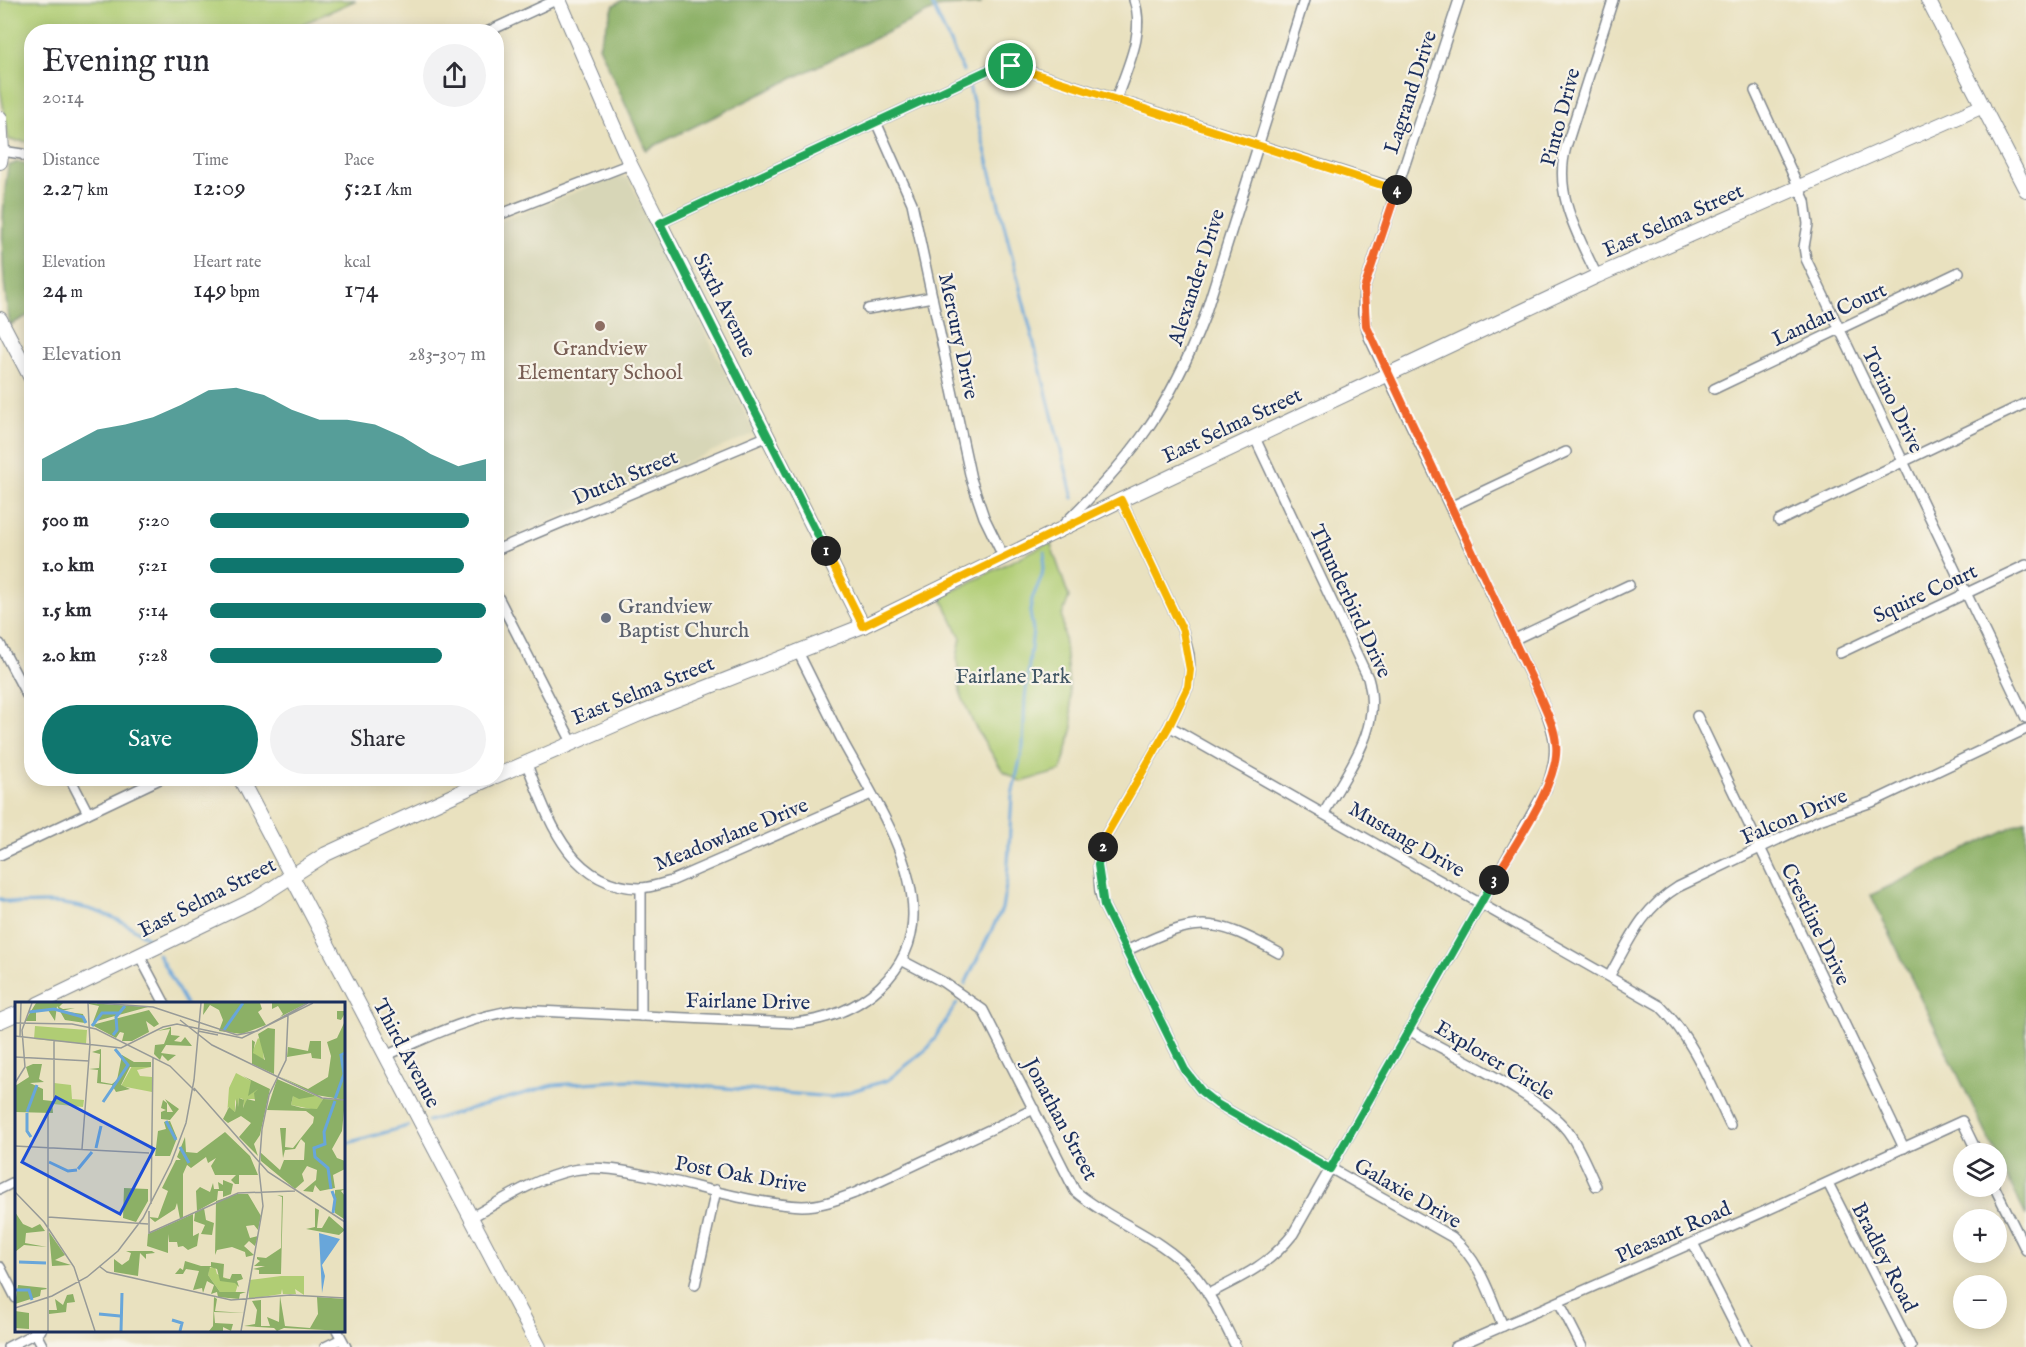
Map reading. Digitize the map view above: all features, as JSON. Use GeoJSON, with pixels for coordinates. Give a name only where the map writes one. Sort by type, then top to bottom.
{"type":"FeatureCollection","features":[{"type":"Feature","properties":{"kind":"street"},"geometry":{"type":"LineString","coordinates":[[504,24],[557,0]]}},
{"type":"Feature","properties":{"kind":"street","name":"Sixth Avenue"},"geometry":{"type":"LineString","coordinates":[[557,0],[630,164],[863,626]]}},
{"type":"Feature","properties":{"kind":"street"},"geometry":{"type":"LineString","coordinates":[[1116,100],[1137,36],[1138,19],[1134,0]]}},
{"type":"Feature","properties":{"kind":"street","name":"Alexander Drive"},"geometry":{"type":"LineString","coordinates":[[1058,530],[1132,452],[1174,388],[1204,318],[1304,0]]}},
{"type":"Feature","properties":{"kind":"street","name":"Lagrand Drive"},"geometry":{"type":"LineString","coordinates":[[1208,1294],[1256,1269],[1278,1254],[1293,1234],[1546,789],[1555,767],[1557,744],[1551,723],[1369,337],[1363,301],[1364,289],[1459,0]]}},
{"type":"Feature","properties":{"kind":"street","name":"Pinto Drive"},"geometry":{"type":"LineString","coordinates":[[1596,276],[1565,202],[1562,169],[1566,147],[1613,0]]}},
{"type":"Feature","properties":{"kind":"street"},"geometry":{"type":"LineString","coordinates":[[1928,0],[2026,190]]}},
{"type":"Feature","properties":{"kind":"street"},"geometry":{"type":"LineString","coordinates":[[660,223],[986,71],[1004,66],[1018,68],[1397,189]]}},
{"type":"Feature","properties":{"kind":"street","name":"Torino Drive"},"geometry":{"type":"LineString","coordinates":[[1755,91],[1808,213],[1806,259],[2026,718]]}},
{"type":"Feature","properties":{"kind":"street","name":"East Selma Street"},"geometry":{"type":"LineString","coordinates":[[504,772],[797,650],[863,626],[1058,530],[1596,276],[1983,106]]}},
{"type":"Feature","properties":{"kind":"street"},"geometry":{"type":"LineString","coordinates":[[0,118],[1,156],[24,155]]}},
{"type":"Feature","properties":{"kind":"street","name":"Mercury Drive"},"geometry":{"type":"LineString","coordinates":[[876,122],[912,203],[971,479],[981,508],[1004,558]]}},
{"type":"Feature","properties":{"kind":"street"},"geometry":{"type":"LineString","coordinates":[[504,213],[630,164]]}},
{"type":"Feature","properties":{"kind":"street","name":"Landau Court"},"geometry":{"type":"LineString","coordinates":[[1714,389],[1959,272]]}},
{"type":"Feature","properties":{"kind":"street"},"geometry":{"type":"LineString","coordinates":[[868,309],[932,297]]}},
{"type":"Feature","properties":{"kind":"street"},"geometry":{"type":"LineString","coordinates":[[0,319],[4,336],[24,367]]}},
{"type":"Feature","properties":{"kind":"street"},"geometry":{"type":"LineString","coordinates":[[1779,520],[2026,403]]}},
{"type":"Feature","properties":{"kind":"street","name":"Dutch Street"},"geometry":{"type":"LineString","coordinates":[[504,547],[768,436]]}},
{"type":"Feature","properties":{"kind":"street","name":"Thunderbird Drive"},"geometry":{"type":"LineString","coordinates":[[1255,438],[1368,678],[1374,696],[1370,730],[1324,813]]}},
{"type":"Feature","properties":{"kind":"street"},"geometry":{"type":"LineString","coordinates":[[1450,507],[1566,452]]}},
{"type":"Feature","properties":{"kind":"street","name":"Galaxie Drive"},"geometry":{"type":"LineString","coordinates":[[1121,500],[1183,631],[1189,655],[1188,687],[1169,726],[1105,837],[1098,865],[1104,906],[1185,1070],[1202,1092],[1217,1104],[1452,1237],[1468,1251],[1480,1270],[1503,1326]]}},
{"type":"Feature","properties":{"kind":"street","name":"Squire Court"},"geometry":{"type":"LineString","coordinates":[[1840,653],[2026,565]]}},
{"type":"Feature","properties":{"kind":"street"},"geometry":{"type":"LineString","coordinates":[[1513,640],[1629,585]]}},
{"type":"Feature","properties":{"kind":"street"},"geometry":{"type":"LineString","coordinates":[[504,609],[572,742]]}},
{"type":"Feature","properties":{"kind":"street"},"geometry":{"type":"LineString","coordinates":[[0,644],[24,690]]}},
{"type":"Feature","properties":{"kind":"street"},"geometry":{"type":"LineString","coordinates":[[797,650],[872,794],[908,873],[913,917],[903,961]]}},
{"type":"Feature","properties":{"kind":"street","name":"Crestline Drive"},"geometry":{"type":"LineString","coordinates":[[1697,716],[1904,1148]]}},
{"type":"Feature","properties":{"kind":"street","name":"Mustang Drive"},"geometry":{"type":"LineString","coordinates":[[1169,726],[1610,975],[1660,1006],[1678,1024],[1692,1044],[1730,1125]]}},
{"type":"Feature","properties":{"kind":"street","name":"Falcon Drive"},"geometry":{"type":"LineString","coordinates":[[1610,975],[1646,912],[1659,898],[1819,820],[1872,802],[2026,729]]}},
{"type":"Feature","properties":{"kind":"street","name":"Meadowlane Drive"},"geometry":{"type":"LineString","coordinates":[[526,762],[553,829],[572,858],[595,876],[618,885],[641,888],[671,881],[872,794]]}},
{"type":"Feature","properties":{"kind":"street"},"geometry":{"type":"LineString","coordinates":[[74,786],[88,813]]}},
{"type":"Feature","properties":{"kind":"street"},"geometry":{"type":"LineString","coordinates":[[0,855],[145,786]]}},
{"type":"Feature","properties":{"kind":"street","name":"Third Avenue"},"geometry":{"type":"LineString","coordinates":[[244,786],[539,1347]]}},
{"type":"Feature","properties":{"kind":"street","name":"East Selma Street"},"geometry":{"type":"LineString","coordinates":[[42,1002],[256,899],[326,854],[474,786]]}},
{"type":"Feature","properties":{"kind":"street"},"geometry":{"type":"LineString","coordinates":[[641,888],[641,1016]]}},
{"type":"Feature","properties":{"kind":"street"},"geometry":{"type":"LineString","coordinates":[[1126,951],[1182,927],[1203,924],[1226,926],[1279,953]]}},
{"type":"Feature","properties":{"kind":"street"},"geometry":{"type":"LineString","coordinates":[[139,955],[164,1002]]}},
{"type":"Feature","properties":{"kind":"street","name":"Fairlane Drive"},"geometry":{"type":"LineString","coordinates":[[385,1056],[493,1013],[517,1010],[794,1023],[816,1021],[834,1017],[873,993],[903,961]]}},
{"type":"Feature","properties":{"kind":"street","name":"Jonathan Street"},"geometry":{"type":"LineString","coordinates":[[903,961],[943,982],[983,1010],[1075,1191],[1095,1208],[1175,1256],[1192,1272],[1208,1294],[1236,1347]]}},
{"type":"Feature","properties":{"kind":"street"},"geometry":{"type":"LineString","coordinates":[[0,1021],[15,1014]]}},
{"type":"Feature","properties":{"kind":"street","name":"Explorer Circle"},"geometry":{"type":"LineString","coordinates":[[1409,1030],[1531,1100],[1552,1115],[1571,1135],[1596,1186]]}},
{"type":"Feature","properties":{"kind":"street","name":"Post Oak Drive"},"geometry":{"type":"LineString","coordinates":[[470,1218],[535,1183],[574,1170],[613,1170],[804,1206],[831,1202],[855,1193],[1034,1109]]}},
{"type":"Feature","properties":{"kind":"street","name":"Pleasant Road"},"geometry":{"type":"LineString","coordinates":[[1455,1347],[1694,1243],[1962,1121],[1973,1143]]}},
{"type":"Feature","properties":{"kind":"street"},"geometry":{"type":"LineString","coordinates":[[0,1189],[15,1182]]}},
{"type":"Feature","properties":{"kind":"street","name":"Bradley Road"},"geometry":{"type":"LineString","coordinates":[[1828,1183],[1911,1347]]}},
{"type":"Feature","properties":{"kind":"street"},"geometry":{"type":"LineString","coordinates":[[695,1285],[716,1190]]}},
{"type":"Feature","properties":{"kind":"street"},"geometry":{"type":"LineString","coordinates":[[2000,1197],[2026,1250]]}},
{"type":"Feature","properties":{"kind":"street"},"geometry":{"type":"LineString","coordinates":[[1694,1243],[1746,1347]]}},
{"type":"Feature","properties":{"kind":"street"},"geometry":{"type":"LineString","coordinates":[[0,1267],[15,1296]]}},
{"type":"Feature","properties":{"kind":"street"},"geometry":{"type":"LineString","coordinates":[[1558,1302],[1582,1347]]}},
{"type":"Feature","properties":{"kind":"street"},"geometry":{"type":"LineString","coordinates":[[8,1347],[35,1332]]}},
{"type":"Feature","properties":{"kind":"street"},"geometry":{"type":"LineString","coordinates":[[37,1332],[43,1347]]}},
{"type":"Feature","properties":{"kind":"street"},"geometry":{"type":"LineString","coordinates":[[325,1347],[341,1339]]}},
{"type":"Feature","properties":{"kind":"shaded area","name":"Grandview Elementary School"},"geometry":{"type":"Polygon","coordinates":[[[619,175],[629,179],[755,433],[504,540],[504,220],[619,175]]]}},
{"type":"Feature","properties":{"kind":"green space"},"geometry":{"type":"Polygon","coordinates":[[[0,0],[356,0],[303,24],[24,24],[24,141],[9,140],[0,88],[0,0]]]}},
{"type":"Feature","properties":{"kind":"green space"},"geometry":{"type":"Polygon","coordinates":[[[623,0],[980,0],[981,4],[941,6],[646,150],[599,46],[614,5],[623,0]]]}},
{"type":"Feature","properties":{"kind":"green space"},"geometry":{"type":"Polygon","coordinates":[[[18,162],[24,164],[24,318],[10,325],[4,285],[2,226],[8,166],[18,162]]]}},
{"type":"Feature","properties":{"kind":"green space","name":"Fairlane Park"},"geometry":{"type":"Polygon","coordinates":[[[1050,542],[1069,597],[1062,616],[1073,727],[1061,771],[1021,782],[1002,770],[974,725],[960,692],[957,657],[961,638],[941,597],[1050,542]]]}},
{"type":"Feature","properties":{"kind":"green space"},"geometry":{"type":"Polygon","coordinates":[[[2026,820],[2026,1216],[2007,1177],[2007,1143],[1991,1143],[1871,895],[2026,820]]]}},
{"type":"Feature","properties":{"kind":"waterway"},"geometry":{"type":"LineString","coordinates":[[930,0],[963,71]]}},
{"type":"Feature","properties":{"kind":"waterway"},"geometry":{"type":"LineString","coordinates":[[969,86],[1073,498]]}},
{"type":"Feature","properties":{"kind":"waterway"},"geometry":{"type":"LineString","coordinates":[[965,984],[1002,909],[1007,880],[1012,795],[1023,747],[1025,699],[1033,630],[1030,612],[1032,599],[1042,576],[1045,552]]}},
{"type":"Feature","properties":{"kind":"waterway"},"geometry":{"type":"LineString","coordinates":[[0,899],[16,903],[56,903],[86,908],[119,921],[149,939]]}},
{"type":"Feature","properties":{"kind":"waterway"},"geometry":{"type":"LineString","coordinates":[[158,954],[185,1002]]}},
{"type":"Feature","properties":{"kind":"waterway"},"geometry":{"type":"LineString","coordinates":[[428,1121],[553,1085],[630,1080],[832,1097],[888,1080],[929,1047],[957,1003]]}},
{"type":"Feature","properties":{"kind":"waterway"},"geometry":{"type":"LineString","coordinates":[[345,1144],[408,1126]]}},
{"type":"Feature","properties":{"kind":"place","name":"Grandview Elementary School"},"geometry":{"type":"Point","coordinates":[600,326]}},
{"type":"Feature","properties":{"kind":"place","name":"Grandview Baptist Church"},"geometry":{"type":"Point","coordinates":[606,618]}},
{"type":"Feature","properties":{"kind":"route"},"geometry":{"type":"LineString","coordinates":[[1011,66],[1397,189],[1364,289],[1364,313],[1369,337],[1540,696],[1557,744],[1555,767],[1546,789],[1330,1169],[1217,1104],[1202,1092],[1185,1070],[1104,906],[1100,892],[1098,865],[1105,837],[1169,726],[1188,687],[1190,670],[1183,631],[1121,500],[863,626],[660,223],[986,71],[1011,66]]}}]}
